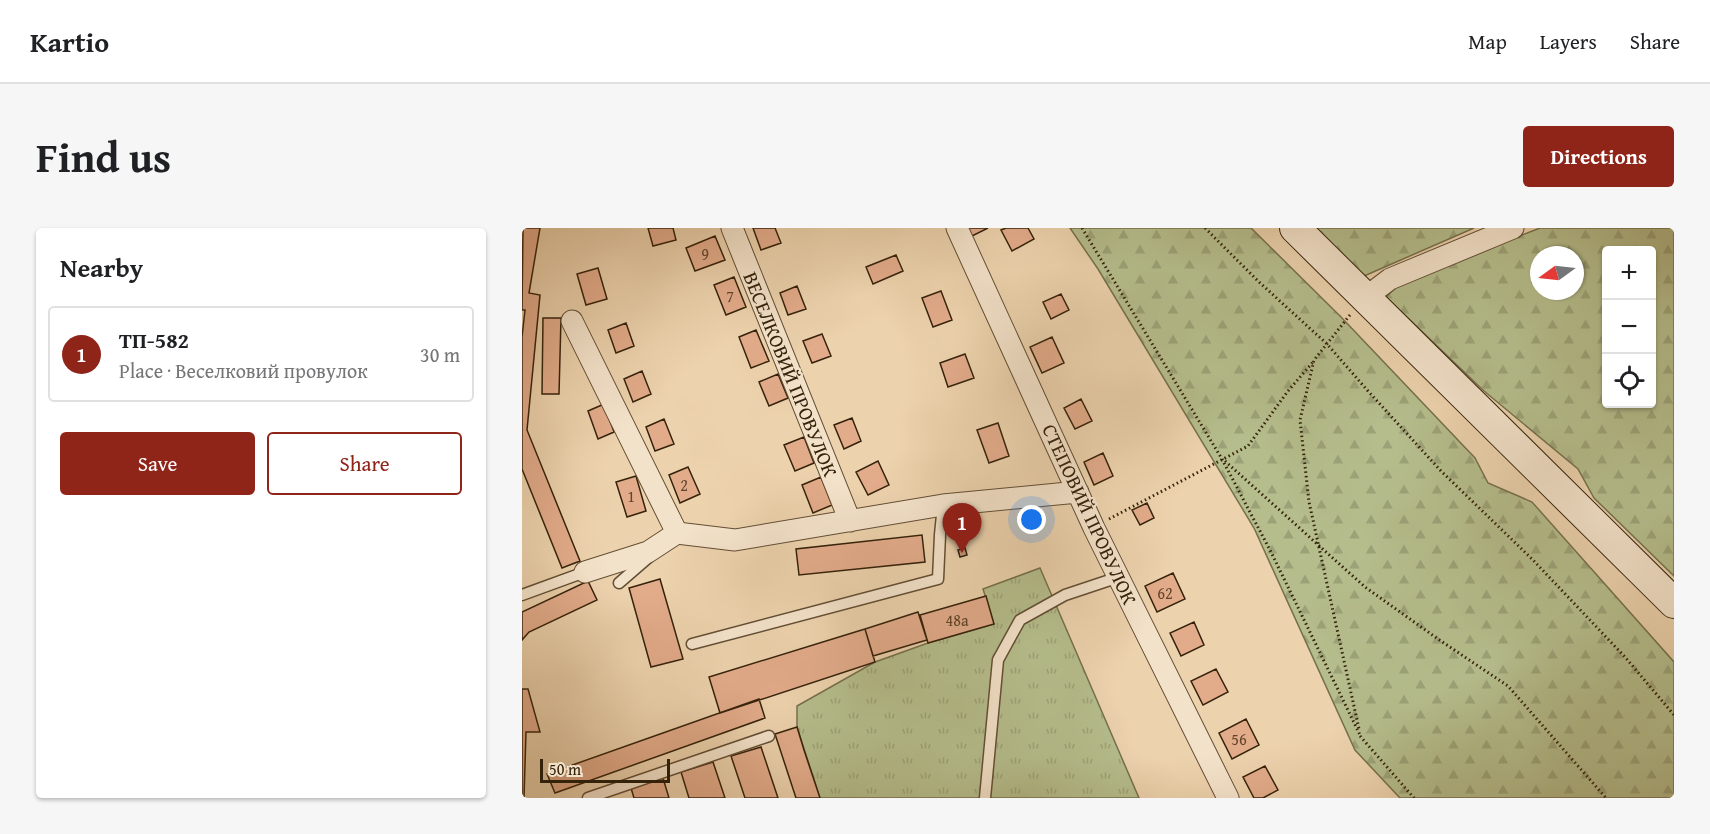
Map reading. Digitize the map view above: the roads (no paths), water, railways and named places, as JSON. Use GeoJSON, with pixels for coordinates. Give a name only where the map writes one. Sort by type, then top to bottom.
{"type":"FeatureCollection","features":[{"type":"Feature","properties":{"kind":"street","name":"ВЕСЕЛКОВИЙ ПРОВУЛОК"},"geometry":{"type":"LineString","coordinates":[[732,228],[850,521]]}},
{"type":"Feature","properties":{"kind":"street","name":"СТЕПОВИЙ ПРОВУЛОК"},"geometry":{"type":"LineString","coordinates":[[957,228],[1094,528],[1228,798]]}},
{"type":"Feature","properties":{"kind":"street"},"geometry":{"type":"LineString","coordinates":[[1295,228],[1674,603]]}},
{"type":"Feature","properties":{"kind":"street"},"geometry":{"type":"LineString","coordinates":[[1365,298],[1390,279],[1513,228]]}},
{"type":"Feature","properties":{"kind":"street"},"geometry":{"type":"LineString","coordinates":[[572,321],[676,533]]}},
{"type":"Feature","properties":{"kind":"street"},"geometry":{"type":"LineString","coordinates":[[585,572],[648,552],[676,533],[735,540],[944,505],[1078,492]]}},
{"type":"Feature","properties":{"kind":"lane"},"geometry":{"type":"LineString","coordinates":[[692,644],[938,579],[944,505]]}},
{"type":"Feature","properties":{"kind":"lane"},"geometry":{"type":"LineString","coordinates":[[620,583],[676,533]]}},
{"type":"Feature","properties":{"kind":"lane"},"geometry":{"type":"LineString","coordinates":[[522,595],[585,572]]}},
{"type":"Feature","properties":{"kind":"lane"},"geometry":{"type":"LineString","coordinates":[[985,798],[998,660],[1020,620],[1065,595],[1119,578]]}},
{"type":"Feature","properties":{"kind":"lane"},"geometry":{"type":"LineString","coordinates":[[588,798],[769,736]]}},
{"type":"Feature","properties":{"kind":"place","name":"ТП-582"},"geometry":{"type":"Point","coordinates":[962,553]}}]}
